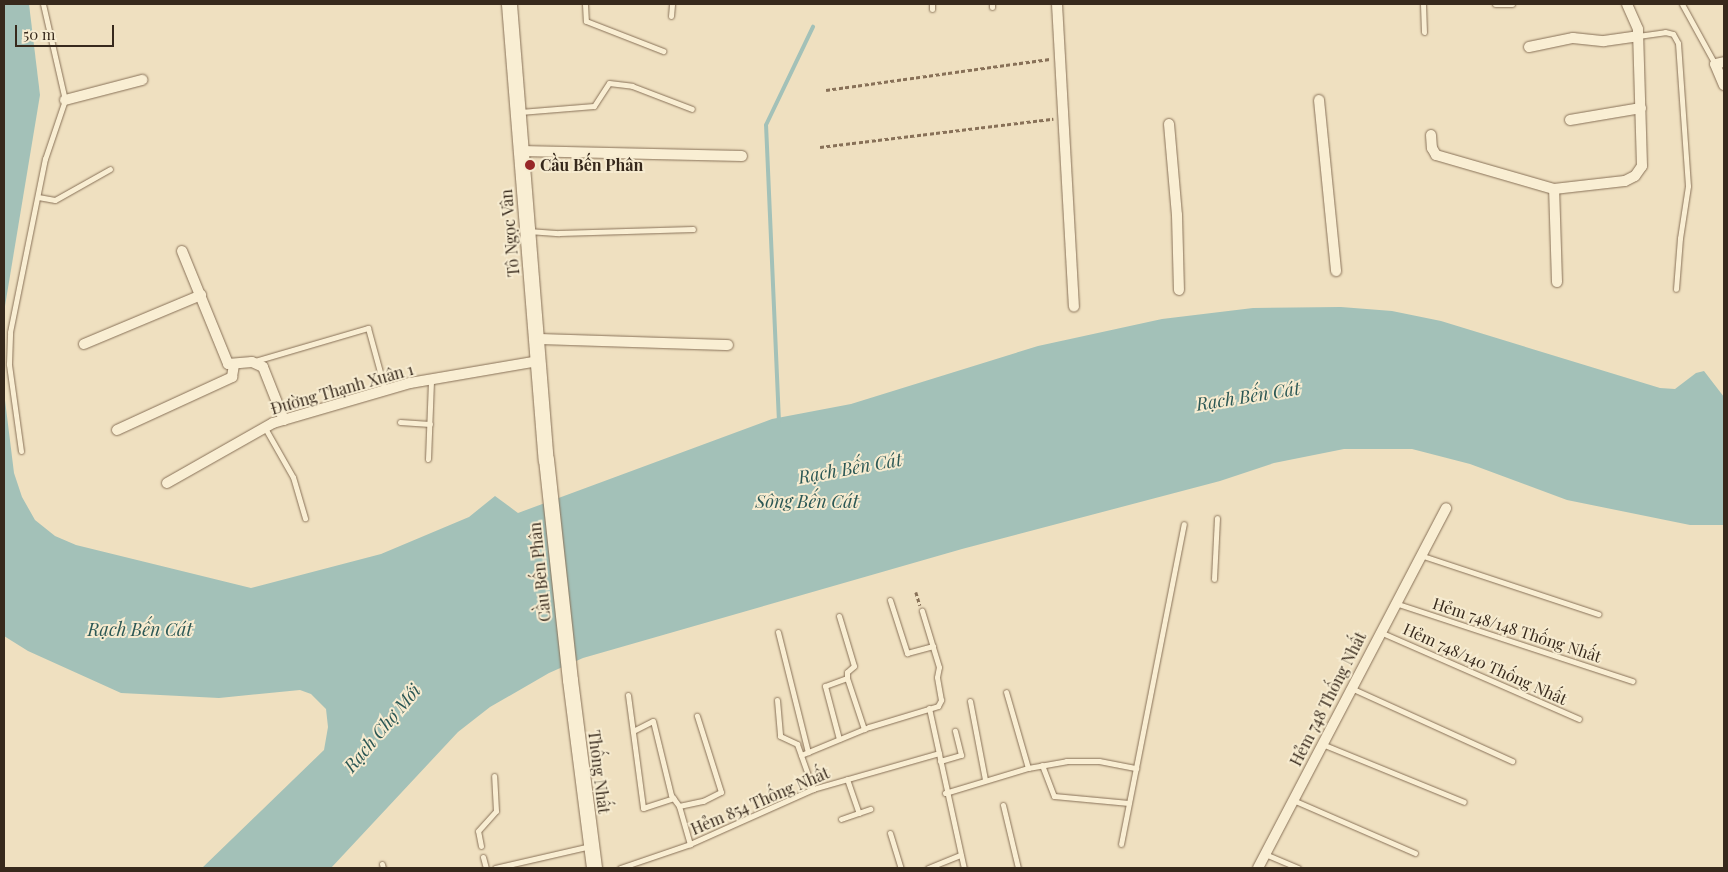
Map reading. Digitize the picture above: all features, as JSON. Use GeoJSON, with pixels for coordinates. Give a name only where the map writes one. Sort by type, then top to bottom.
{"type":"FeatureCollection","features":[{"type":"Feature","properties":{"kind":"main road","name":"Tô Ngọc Vân"},"geometry":{"type":"LineString","coordinates":[[509,4],[546,459]]}},
{"type":"Feature","properties":{"kind":"main road","name":"Cầu Bến Phân"},"geometry":{"type":"LineString","coordinates":[[546,459],[570,680]]}},
{"type":"Feature","properties":{"kind":"main road","name":"Thống Nhất"},"geometry":{"type":"LineString","coordinates":[[570,680],[594,868]]}},
{"type":"Feature","properties":{"kind":"street"},"geometry":{"type":"LineString","coordinates":[[1057,4],[1058,58],[1074,307]]}},
{"type":"Feature","properties":{"kind":"street"},"geometry":{"type":"LineString","coordinates":[[1431,135],[1432,148],[1436,155],[1554,189],[1625,181],[1635,176],[1642,166],[1638,36],[1627,4]]}},
{"type":"Feature","properties":{"kind":"street"},"geometry":{"type":"LineString","coordinates":[[1529,47],[1573,38],[1604,40],[1638,36]]}},
{"type":"Feature","properties":{"kind":"street"},"geometry":{"type":"LineString","coordinates":[[1720,63],[1724,85]]}},
{"type":"Feature","properties":{"kind":"street"},"geometry":{"type":"LineString","coordinates":[[65,100],[142,80]]}},
{"type":"Feature","properties":{"kind":"street"},"geometry":{"type":"LineString","coordinates":[[1319,100],[1336,270]]}},
{"type":"Feature","properties":{"kind":"street"},"geometry":{"type":"LineString","coordinates":[[1570,120],[1641,108]]}},
{"type":"Feature","properties":{"kind":"street"},"geometry":{"type":"LineString","coordinates":[[1169,124],[1177,215],[1179,290]]}},
{"type":"Feature","properties":{"kind":"street"},"geometry":{"type":"LineString","coordinates":[[521,151],[742,156]]}},
{"type":"Feature","properties":{"kind":"street"},"geometry":{"type":"LineString","coordinates":[[1554,189],[1557,282]]}},
{"type":"Feature","properties":{"kind":"street"},"geometry":{"type":"LineString","coordinates":[[182,251],[228,364],[252,362],[263,366],[284,420]]}},
{"type":"Feature","properties":{"kind":"street"},"geometry":{"type":"LineString","coordinates":[[84,344],[201,295]]}},
{"type":"Feature","properties":{"kind":"street"},"geometry":{"type":"LineString","coordinates":[[537,340],[728,345]]}},
{"type":"Feature","properties":{"kind":"street","name":"Đường Thạnh Xuân 1"},"geometry":{"type":"LineString","coordinates":[[168,483],[265,428],[284,420],[385,390],[431,379],[539,361]]}},
{"type":"Feature","properties":{"kind":"street"},"geometry":{"type":"LineString","coordinates":[[117,430],[232,377],[234,365]]}},
{"type":"Feature","properties":{"kind":"street","name":"Hẻm 748 Thống Nhất"},"geometry":{"type":"LineString","coordinates":[[1258,868],[1426,543],[1446,508]]}},
{"type":"Feature","properties":{"kind":"lane"},"geometry":{"type":"LineString","coordinates":[[21,451],[9,364],[10,332],[45,159],[65,100],[43,4]]}},
{"type":"Feature","properties":{"kind":"lane"},"geometry":{"type":"LineString","coordinates":[[585,4],[586,21],[662,52]]}},
{"type":"Feature","properties":{"kind":"lane"},"geometry":{"type":"LineString","coordinates":[[671,16],[672,4]]}},
{"type":"Feature","properties":{"kind":"lane"},"geometry":{"type":"LineString","coordinates":[[1423,4],[1424,32]]}},
{"type":"Feature","properties":{"kind":"lane"},"geometry":{"type":"LineString","coordinates":[[1495,4],[1512,4]]}},
{"type":"Feature","properties":{"kind":"lane"},"geometry":{"type":"LineString","coordinates":[[1682,4],[1720,63]]}},
{"type":"Feature","properties":{"kind":"lane"},"geometry":{"type":"LineString","coordinates":[[1638,36],[1665,32],[1673,34],[1678,43],[1688,186],[1680,238],[1676,290]]}},
{"type":"Feature","properties":{"kind":"lane"},"geometry":{"type":"LineString","coordinates":[[518,112],[594,106],[610,83],[632,86],[692,108]]}},
{"type":"Feature","properties":{"kind":"lane"},"geometry":{"type":"LineString","coordinates":[[38,197],[54,200],[110,168]]}},
{"type":"Feature","properties":{"kind":"lane"},"geometry":{"type":"LineString","coordinates":[[528,231],[693,229]]}},
{"type":"Feature","properties":{"kind":"lane"},"geometry":{"type":"LineString","coordinates":[[252,362],[368,328],[385,390]]}},
{"type":"Feature","properties":{"kind":"lane"},"geometry":{"type":"LineString","coordinates":[[428,459],[431,379]]}},
{"type":"Feature","properties":{"kind":"lane"},"geometry":{"type":"LineString","coordinates":[[400,422],[430,424]]}},
{"type":"Feature","properties":{"kind":"lane"},"geometry":{"type":"LineString","coordinates":[[265,428],[293,476],[305,518]]}},
{"type":"Feature","properties":{"kind":"lane"},"geometry":{"type":"LineString","coordinates":[[1214,579],[1218,518]]}},
{"type":"Feature","properties":{"kind":"lane"},"geometry":{"type":"LineString","coordinates":[[1121,844],[1184,524]]}},
{"type":"Feature","properties":{"kind":"lane"},"geometry":{"type":"LineString","coordinates":[[1420,555],[1598,614]]}},
{"type":"Feature","properties":{"kind":"lane"},"geometry":{"type":"LineString","coordinates":[[890,600],[907,654],[933,646]]}},
{"type":"Feature","properties":{"kind":"lane","name":"Hẻm 748/148 Thống Nhất"},"geometry":{"type":"LineString","coordinates":[[1395,603],[1632,681]]}},
{"type":"Feature","properties":{"kind":"lane"},"geometry":{"type":"LineString","coordinates":[[801,755],[864,729],[938,706],[941,700],[937,677],[939,667],[922,611]]}},
{"type":"Feature","properties":{"kind":"lane"},"geometry":{"type":"LineString","coordinates":[[839,616],[854,666],[847,672],[848,678],[864,729]]}},
{"type":"Feature","properties":{"kind":"lane"},"geometry":{"type":"LineString","coordinates":[[778,632],[808,752]]}},
{"type":"Feature","properties":{"kind":"lane","name":"Hẻm 748/140 Thống Nhất"},"geometry":{"type":"LineString","coordinates":[[1380,632],[1579,719]]}},
{"type":"Feature","properties":{"kind":"lane"},"geometry":{"type":"LineString","coordinates":[[839,739],[825,686],[848,678]]}},
{"type":"Feature","properties":{"kind":"lane"},"geometry":{"type":"LineString","coordinates":[[1351,688],[1512,761]]}},
{"type":"Feature","properties":{"kind":"lane"},"geometry":{"type":"LineString","coordinates":[[1006,692],[1028,768]]}},
{"type":"Feature","properties":{"kind":"lane"},"geometry":{"type":"LineString","coordinates":[[628,695],[644,808],[674,798]]}},
{"type":"Feature","properties":{"kind":"lane"},"geometry":{"type":"LineString","coordinates":[[777,700],[780,736],[797,744],[813,789]]}},
{"type":"Feature","properties":{"kind":"lane"},"geometry":{"type":"LineString","coordinates":[[970,701],[985,780]]}},
{"type":"Feature","properties":{"kind":"lane"},"geometry":{"type":"LineString","coordinates":[[929,708],[939,753],[945,793],[964,868]]}},
{"type":"Feature","properties":{"kind":"lane"},"geometry":{"type":"LineString","coordinates":[[679,806],[703,801],[722,792],[697,716]]}},
{"type":"Feature","properties":{"kind":"lane"},"geometry":{"type":"LineString","coordinates":[[632,731],[653,721],[674,798],[679,806],[690,844]]}},
{"type":"Feature","properties":{"kind":"lane"},"geometry":{"type":"LineString","coordinates":[[940,761],[961,755],[955,731]]}},
{"type":"Feature","properties":{"kind":"lane"},"geometry":{"type":"LineString","coordinates":[[1322,744],[1464,802]]}},
{"type":"Feature","properties":{"kind":"lane","name":"Hẻm 854 Thống Nhất"},"geometry":{"type":"LineString","coordinates":[[620,868],[690,844],[813,789],[939,753]]}},
{"type":"Feature","properties":{"kind":"lane"},"geometry":{"type":"LineString","coordinates":[[945,793],[1028,768],[1066,761],[1099,761],[1136,768]]}},
{"type":"Feature","properties":{"kind":"lane"},"geometry":{"type":"LineString","coordinates":[[1042,765],[1054,796],[1129,803]]}},
{"type":"Feature","properties":{"kind":"lane"},"geometry":{"type":"LineString","coordinates":[[481,846],[478,832],[496,810],[494,776]]}},
{"type":"Feature","properties":{"kind":"lane"},"geometry":{"type":"LineString","coordinates":[[847,779],[859,813]]}},
{"type":"Feature","properties":{"kind":"lane"},"geometry":{"type":"LineString","coordinates":[[1293,800],[1415,854]]}},
{"type":"Feature","properties":{"kind":"lane"},"geometry":{"type":"LineString","coordinates":[[1003,805],[1018,868]]}},
{"type":"Feature","properties":{"kind":"lane"},"geometry":{"type":"LineString","coordinates":[[841,819],[870,809]]}},
{"type":"Feature","properties":{"kind":"lane"},"geometry":{"type":"LineString","coordinates":[[890,833],[901,868]]}},
{"type":"Feature","properties":{"kind":"lane"},"geometry":{"type":"LineString","coordinates":[[495,868],[590,846]]}},
{"type":"Feature","properties":{"kind":"lane"},"geometry":{"type":"LineString","coordinates":[[1265,854],[1298,868]]}},
{"type":"Feature","properties":{"kind":"lane"},"geometry":{"type":"LineString","coordinates":[[928,868],[960,855]]}},
{"type":"Feature","properties":{"kind":"lane"},"geometry":{"type":"LineString","coordinates":[[483,857],[486,868]]}},
{"type":"Feature","properties":{"kind":"path"},"geometry":{"type":"LineString","coordinates":[[826,90],[1058,58]]}},
{"type":"Feature","properties":{"kind":"path"},"geometry":{"type":"LineString","coordinates":[[820,147],[1062,118]]}},
{"type":"Feature","properties":{"kind":"water"},"geometry":{"type":"Polygon","coordinates":[[[4,4],[29,4],[40,95],[4,312],[4,4]]]}},
{"type":"Feature","properties":{"kind":"water","name":"Sông Bến Cát"},"geometry":{"type":"Polygon","coordinates":[[[1341,307],[1392,311],[1441,321],[1660,388],[1675,389],[1696,373],[1704,371],[1724,397],[1724,525],[1690,525],[1567,500],[1470,464],[1412,449],[1344,449],[1274,463],[1220,481],[962,549],[583,658],[549,673],[490,707],[458,732],[331,868],[202,868],[324,750],[328,727],[326,709],[311,694],[300,690],[219,698],[121,693],[28,651],[4,636],[4,392],[14,473],[22,497],[35,520],[55,536],[76,545],[251,588],[381,554],[469,517],[495,496],[518,513],[772,419],[851,404],[1038,346],[1162,319],[1253,308],[1341,307]]]}},
{"type":"Feature","properties":{"kind":"waterway"},"geometry":{"type":"LineString","coordinates":[[779,422],[766,125],[813,27]]}},
{"type":"Feature","properties":{"kind":"place","name":"Cầu Bến Phân"},"geometry":{"type":"Point","coordinates":[530,165]}},
{"type":"Feature","properties":{"kind":"water label","name":"Rạch Bến Cát"},"geometry":{"type":"Point","coordinates":[1248,396]}},
{"type":"Feature","properties":{"kind":"water label","name":"Rạch Bến Cát"},"geometry":{"type":"Point","coordinates":[850,468]}},
{"type":"Feature","properties":{"kind":"water label","name":"Rạch Bến Cát"},"geometry":{"type":"Point","coordinates":[140,629]}},
{"type":"Feature","properties":{"kind":"water label","name":"Rạch Chợ Mới"},"geometry":{"type":"Point","coordinates":[382,728]}}]}
